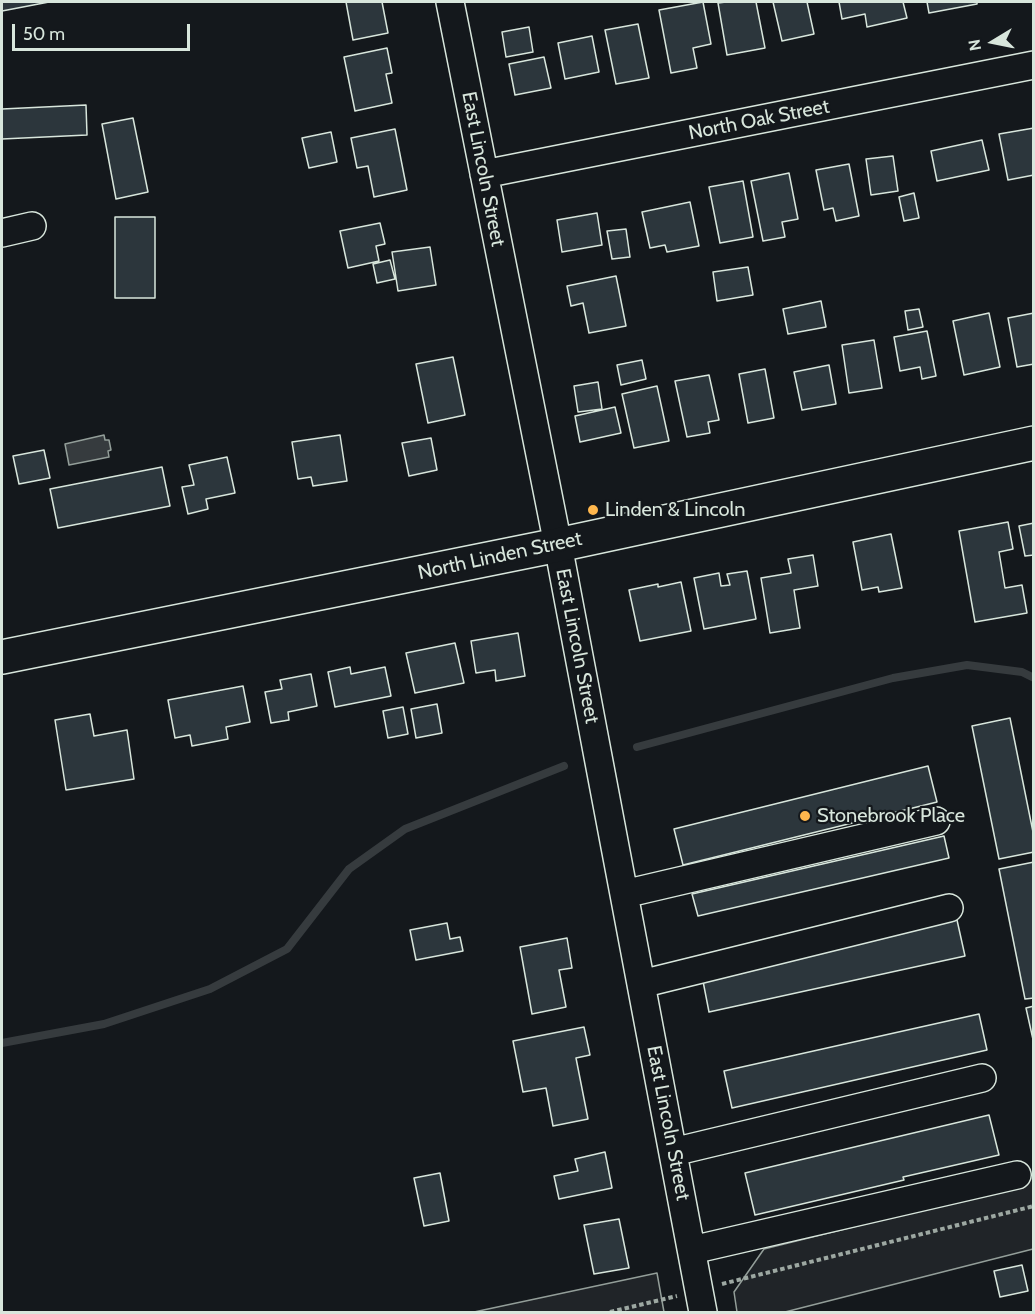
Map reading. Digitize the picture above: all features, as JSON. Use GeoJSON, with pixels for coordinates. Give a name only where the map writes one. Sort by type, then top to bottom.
{"type":"FeatureCollection","features":[{"type":"Feature","properties":{"kind":"main road","name":"North Linden Street"},"geometry":{"type":"LineString","coordinates":[[2,657],[558,545],[1034,443]]}},
{"type":"Feature","properties":{"kind":"street","name":"East Lincoln Street"},"geometry":{"type":"LineString","coordinates":[[450,2],[558,545],[700,1296]]}},
{"type":"Feature","properties":{"kind":"street","name":"North Oak Street"},"geometry":{"type":"LineString","coordinates":[[484,174],[1034,65]]}},
{"type":"Feature","properties":{"kind":"street"},"geometry":{"type":"LineString","coordinates":[[2,233],[32,226]]}},
{"type":"Feature","properties":{"kind":"street"},"geometry":{"type":"LineString","coordinates":[[624,894],[936,821]]}},
{"type":"Feature","properties":{"kind":"street"},"geometry":{"type":"LineString","coordinates":[[641,984],[949,908]]}},
{"type":"Feature","properties":{"kind":"street"},"geometry":{"type":"LineString","coordinates":[[673,1152],[982,1078]]}},
{"type":"Feature","properties":{"kind":"street"},"geometry":{"type":"LineString","coordinates":[[692,1250],[1017,1175]]}},
{"type":"Feature","properties":{"kind":"path"},"geometry":{"type":"LineString","coordinates":[[610,1312],[700,1296],[731,1281],[1034,1206]]}},
{"type":"Feature","properties":{"kind":"shaded area"},"geometry":{"type":"Polygon","coordinates":[[[104,435],[105,440],[109,440],[111,450],[108,451],[109,457],[69,465],[65,444],[104,435]]]}},
{"type":"Feature","properties":{"kind":"shaded area"},"geometry":{"type":"Polygon","coordinates":[[[1033,1174],[1033,1249],[785,1312],[737,1312],[734,1292],[764,1249],[869,1223],[1033,1174]]]}},
{"type":"Feature","properties":{"kind":"shaded area"},"geometry":{"type":"Polygon","coordinates":[[[657,1273],[664,1312],[474,1312],[657,1273]]]}},
{"type":"Feature","properties":{"kind":"building"},"geometry":{"type":"Polygon","coordinates":[[[2,2],[49,2],[2,11],[2,2]]]}},
{"type":"Feature","properties":{"kind":"building"},"geometry":{"type":"Polygon","coordinates":[[[346,2],[382,2],[388,33],[353,40],[346,2]]]}},
{"type":"Feature","properties":{"kind":"building"},"geometry":{"type":"Polygon","coordinates":[[[703,2],[711,44],[693,48],[697,68],[671,73],[659,10],[703,2]]]}},
{"type":"Feature","properties":{"kind":"building"},"geometry":{"type":"Polygon","coordinates":[[[756,2],[765,48],[727,55],[718,3],[756,2]]]}},
{"type":"Feature","properties":{"kind":"building"},"geometry":{"type":"Polygon","coordinates":[[[773,2],[807,2],[814,34],[782,41],[773,2]]]}},
{"type":"Feature","properties":{"kind":"building"},"geometry":{"type":"Polygon","coordinates":[[[839,2],[903,2],[907,18],[867,27],[865,14],[842,19],[839,2]]]}},
{"type":"Feature","properties":{"kind":"building"},"geometry":{"type":"Polygon","coordinates":[[[927,2],[977,2],[977,4],[929,13],[927,2]]]}},
{"type":"Feature","properties":{"kind":"building"},"geometry":{"type":"Polygon","coordinates":[[[638,24],[649,78],[616,84],[605,30],[638,24]]]}},
{"type":"Feature","properties":{"kind":"building"},"geometry":{"type":"Polygon","coordinates":[[[529,27],[533,52],[506,57],[502,32],[529,27]]]}},
{"type":"Feature","properties":{"kind":"building"},"geometry":{"type":"Polygon","coordinates":[[[592,36],[599,72],[565,79],[558,43],[592,36]]]}},
{"type":"Feature","properties":{"kind":"building"},"geometry":{"type":"Polygon","coordinates":[[[387,48],[392,73],[386,74],[392,103],[355,111],[344,57],[387,48]]]}},
{"type":"Feature","properties":{"kind":"building"},"geometry":{"type":"Polygon","coordinates":[[[544,57],[551,88],[515,95],[509,64],[544,57]]]}},
{"type":"Feature","properties":{"kind":"building"},"geometry":{"type":"Polygon","coordinates":[[[86,105],[87,135],[2,139],[2,109],[86,105]]]}},
{"type":"Feature","properties":{"kind":"building"},"geometry":{"type":"Polygon","coordinates":[[[133,118],[148,192],[116,199],[102,124],[133,118]]]}},
{"type":"Feature","properties":{"kind":"building"},"geometry":{"type":"Polygon","coordinates":[[[1034,128],[1034,175],[1008,180],[999,134],[1034,128]]]}},
{"type":"Feature","properties":{"kind":"building"},"geometry":{"type":"Polygon","coordinates":[[[395,129],[407,190],[374,197],[368,166],[357,168],[351,138],[395,129]]]}},
{"type":"Feature","properties":{"kind":"building"},"geometry":{"type":"Polygon","coordinates":[[[331,132],[337,162],[309,168],[302,138],[331,132]]]}},
{"type":"Feature","properties":{"kind":"building"},"geometry":{"type":"Polygon","coordinates":[[[982,140],[989,170],[937,181],[931,151],[982,140]]]}},
{"type":"Feature","properties":{"kind":"building"},"geometry":{"type":"Polygon","coordinates":[[[893,156],[898,191],[871,195],[866,159],[893,156]]]}},
{"type":"Feature","properties":{"kind":"building"},"geometry":{"type":"Polygon","coordinates":[[[849,164],[859,216],[836,221],[833,208],[824,210],[816,170],[849,164]]]}},
{"type":"Feature","properties":{"kind":"building"},"geometry":{"type":"Polygon","coordinates":[[[789,173],[798,219],[782,222],[785,237],[763,241],[751,181],[789,173]]]}},
{"type":"Feature","properties":{"kind":"building"},"geometry":{"type":"Polygon","coordinates":[[[743,181],[753,237],[720,243],[709,187],[743,181]]]}},
{"type":"Feature","properties":{"kind":"building"},"geometry":{"type":"Polygon","coordinates":[[[914,193],[919,218],[904,221],[899,197],[914,193]]]}},
{"type":"Feature","properties":{"kind":"building"},"geometry":{"type":"Polygon","coordinates":[[[690,202],[699,246],[667,252],[665,245],[650,248],[642,212],[690,202]]]}},
{"type":"Feature","properties":{"kind":"building"},"geometry":{"type":"Polygon","coordinates":[[[597,213],[602,245],[562,252],[557,220],[597,213]]]}},
{"type":"Feature","properties":{"kind":"building"},"geometry":{"type":"Polygon","coordinates":[[[115,217],[155,217],[155,298],[115,298],[115,217]]]}},
{"type":"Feature","properties":{"kind":"building"},"geometry":{"type":"Polygon","coordinates":[[[380,223],[385,244],[376,246],[379,261],[348,268],[340,231],[380,223]]]}},
{"type":"Feature","properties":{"kind":"building"},"geometry":{"type":"Polygon","coordinates":[[[626,229],[630,257],[612,259],[607,231],[626,229]]]}},
{"type":"Feature","properties":{"kind":"building"},"geometry":{"type":"Polygon","coordinates":[[[430,247],[436,285],[398,291],[392,252],[430,247]]]}},
{"type":"Feature","properties":{"kind":"building"},"geometry":{"type":"Polygon","coordinates":[[[390,260],[395,279],[377,283],[373,264],[390,260]]]}},
{"type":"Feature","properties":{"kind":"building"},"geometry":{"type":"Polygon","coordinates":[[[748,267],[753,295],[717,301],[713,272],[748,267]]]}},
{"type":"Feature","properties":{"kind":"building"},"geometry":{"type":"Polygon","coordinates":[[[616,276],[626,326],[589,333],[583,303],[571,306],[567,286],[616,276]]]}},
{"type":"Feature","properties":{"kind":"building"},"geometry":{"type":"Polygon","coordinates":[[[821,301],[826,327],[788,334],[783,309],[821,301]]]}},
{"type":"Feature","properties":{"kind":"building"},"geometry":{"type":"Polygon","coordinates":[[[919,309],[923,327],[908,330],[905,311],[919,309]]]}},
{"type":"Feature","properties":{"kind":"building"},"geometry":{"type":"Polygon","coordinates":[[[989,313],[1000,367],[964,375],[953,321],[989,313]]]}},
{"type":"Feature","properties":{"kind":"building"},"geometry":{"type":"Polygon","coordinates":[[[1034,313],[1034,364],[1017,367],[1008,318],[1034,313]]]}},
{"type":"Feature","properties":{"kind":"building"},"geometry":{"type":"Polygon","coordinates":[[[927,331],[936,376],[922,379],[920,367],[900,371],[894,337],[927,331]]]}},
{"type":"Feature","properties":{"kind":"building"},"geometry":{"type":"Polygon","coordinates":[[[874,340],[882,388],[849,393],[842,345],[874,340]]]}},
{"type":"Feature","properties":{"kind":"building"},"geometry":{"type":"Polygon","coordinates":[[[453,357],[465,415],[428,423],[416,364],[453,357]]]}},
{"type":"Feature","properties":{"kind":"building"},"geometry":{"type":"Polygon","coordinates":[[[642,360],[646,379],[621,385],[617,365],[642,360]]]}},
{"type":"Feature","properties":{"kind":"building"},"geometry":{"type":"Polygon","coordinates":[[[829,365],[836,404],[802,410],[794,372],[829,365]]]}},
{"type":"Feature","properties":{"kind":"building"},"geometry":{"type":"Polygon","coordinates":[[[765,369],[774,418],[748,423],[739,374],[765,369]]]}},
{"type":"Feature","properties":{"kind":"building"},"geometry":{"type":"Polygon","coordinates":[[[709,375],[719,420],[708,422],[710,433],[687,437],[675,381],[709,375]]]}},
{"type":"Feature","properties":{"kind":"building"},"geometry":{"type":"Polygon","coordinates":[[[598,382],[602,409],[578,412],[574,386],[598,382]]]}},
{"type":"Feature","properties":{"kind":"building"},"geometry":{"type":"Polygon","coordinates":[[[657,386],[669,441],[634,448],[622,394],[657,386]]]}},
{"type":"Feature","properties":{"kind":"building"},"geometry":{"type":"Polygon","coordinates":[[[615,407],[621,433],[580,442],[575,416],[615,407]]]}},
{"type":"Feature","properties":{"kind":"building"},"geometry":{"type":"Polygon","coordinates":[[[340,435],[347,481],[313,486],[311,477],[298,479],[292,442],[340,435]]]}},
{"type":"Feature","properties":{"kind":"building"},"geometry":{"type":"Polygon","coordinates":[[[431,438],[437,470],[409,476],[402,443],[431,438]]]}},
{"type":"Feature","properties":{"kind":"building"},"geometry":{"type":"Polygon","coordinates":[[[44,450],[50,478],[19,484],[13,456],[44,450]]]}},
{"type":"Feature","properties":{"kind":"building"},"geometry":{"type":"Polygon","coordinates":[[[227,457],[235,493],[206,499],[208,509],[188,514],[182,487],[194,485],[189,465],[227,457]]]}},
{"type":"Feature","properties":{"kind":"building"},"geometry":{"type":"Polygon","coordinates":[[[162,467],[170,506],[58,528],[50,489],[162,467]]]}},
{"type":"Feature","properties":{"kind":"building"},"geometry":{"type":"Polygon","coordinates":[[[1008,522],[1013,549],[999,552],[1005,588],[1022,585],[1027,613],[975,622],[959,531],[1008,522]]]}},
{"type":"Feature","properties":{"kind":"building"},"geometry":{"type":"Polygon","coordinates":[[[1034,523],[1034,555],[1025,556],[1019,526],[1034,523]]]}},
{"type":"Feature","properties":{"kind":"building"},"geometry":{"type":"Polygon","coordinates":[[[891,534],[902,588],[879,592],[878,587],[862,590],[853,542],[891,534]]]}},
{"type":"Feature","properties":{"kind":"building"},"geometry":{"type":"Polygon","coordinates":[[[813,555],[818,586],[794,590],[800,628],[770,633],[761,578],[791,573],[788,559],[813,555]]]}},
{"type":"Feature","properties":{"kind":"building"},"geometry":{"type":"Polygon","coordinates":[[[747,571],[756,619],[704,629],[694,578],[719,573],[721,586],[730,585],[727,574],[747,571]]]}},
{"type":"Feature","properties":{"kind":"building"},"geometry":{"type":"Polygon","coordinates":[[[681,582],[691,631],[640,641],[629,590],[681,582]]]}},
{"type":"Feature","properties":{"kind":"building"},"geometry":{"type":"Polygon","coordinates":[[[518,633],[525,676],[496,681],[495,670],[476,673],[471,641],[518,633]]]}},
{"type":"Feature","properties":{"kind":"building"},"geometry":{"type":"Polygon","coordinates":[[[455,643],[464,683],[415,693],[406,653],[455,643]]]}},
{"type":"Feature","properties":{"kind":"building"},"geometry":{"type":"Polygon","coordinates":[[[350,667],[351,674],[385,667],[391,696],[335,707],[328,672],[350,667]]]}},
{"type":"Feature","properties":{"kind":"building"},"geometry":{"type":"Polygon","coordinates":[[[311,674],[317,706],[288,712],[289,720],[271,723],[265,692],[282,689],[280,680],[311,674]]]}},
{"type":"Feature","properties":{"kind":"building"},"geometry":{"type":"Polygon","coordinates":[[[243,686],[250,722],[226,727],[228,739],[192,746],[190,735],[175,738],[168,700],[243,686]]]}},
{"type":"Feature","properties":{"kind":"building"},"geometry":{"type":"Polygon","coordinates":[[[437,704],[442,733],[416,738],[411,709],[437,704]]]}},
{"type":"Feature","properties":{"kind":"building"},"geometry":{"type":"Polygon","coordinates":[[[403,707],[408,734],[388,738],[383,711],[403,707]]]}},
{"type":"Feature","properties":{"kind":"building"},"geometry":{"type":"Polygon","coordinates":[[[90,714],[94,736],[127,730],[134,779],[66,790],[55,720],[90,714]]]}},
{"type":"Feature","properties":{"kind":"building"},"geometry":{"type":"Polygon","coordinates":[[[1010,718],[1034,837],[1034,852],[999,859],[972,726],[1010,718]]]}},
{"type":"Feature","properties":{"kind":"building","name":"Stonebrook Place"},"geometry":{"type":"Polygon","coordinates":[[[928,766],[937,802],[683,865],[674,829],[928,766]]]}},
{"type":"Feature","properties":{"kind":"building"},"geometry":{"type":"Polygon","coordinates":[[[944,836],[949,858],[698,916],[692,894],[944,836]]]}},
{"type":"Feature","properties":{"kind":"building"},"geometry":{"type":"Polygon","coordinates":[[[1034,862],[1034,998],[1025,999],[999,869],[1034,862]]]}},
{"type":"Feature","properties":{"kind":"building"},"geometry":{"type":"Polygon","coordinates":[[[957,920],[965,956],[709,1012],[702,976],[957,920]]]}},
{"type":"Feature","properties":{"kind":"building"},"geometry":{"type":"Polygon","coordinates":[[[447,923],[450,939],[460,937],[463,951],[416,960],[410,930],[447,923]]]}},
{"type":"Feature","properties":{"kind":"building"},"geometry":{"type":"Polygon","coordinates":[[[567,938],[572,968],[559,970],[566,1007],[532,1014],[520,947],[567,938]]]}},
{"type":"Feature","properties":{"kind":"building"},"geometry":{"type":"Polygon","coordinates":[[[1034,1006],[1034,1044],[1026,1008],[1034,1006]]]}},
{"type":"Feature","properties":{"kind":"building"},"geometry":{"type":"Polygon","coordinates":[[[979,1014],[987,1050],[732,1108],[724,1071],[979,1014]]]}},
{"type":"Feature","properties":{"kind":"building"},"geometry":{"type":"Polygon","coordinates":[[[584,1027],[590,1055],[576,1058],[588,1119],[553,1126],[546,1088],[523,1092],[513,1041],[584,1027]]]}},
{"type":"Feature","properties":{"kind":"building"},"geometry":{"type":"Polygon","coordinates":[[[989,1115],[999,1155],[755,1215],[745,1173],[989,1115]]]}},
{"type":"Feature","properties":{"kind":"building"},"geometry":{"type":"Polygon","coordinates":[[[605,1152],[612,1188],[559,1199],[554,1176],[578,1171],[575,1159],[605,1152]]]}},
{"type":"Feature","properties":{"kind":"building"},"geometry":{"type":"Polygon","coordinates":[[[440,1173],[449,1221],[424,1226],[414,1178],[440,1173]]]}},
{"type":"Feature","properties":{"kind":"building"},"geometry":{"type":"Polygon","coordinates":[[[619,1219],[629,1268],[594,1274],[584,1225],[619,1219]]]}},
{"type":"Feature","properties":{"kind":"building"},"geometry":{"type":"Polygon","coordinates":[[[1022,1265],[1028,1291],[1000,1297],[994,1271],[1022,1265]]]}},
{"type":"Feature","properties":{"kind":"waterway"},"geometry":{"type":"LineString","coordinates":[[637,747],[893,678],[967,665],[1022,672],[1034,678]]}},
{"type":"Feature","properties":{"kind":"waterway"},"geometry":{"type":"LineString","coordinates":[[2,1043],[104,1024],[210,989],[287,949],[349,869],[405,829],[564,766]]}},
{"type":"Feature","properties":{"kind":"place","name":"Linden & Lincoln"},"geometry":{"type":"Point","coordinates":[593,510]}},
{"type":"Feature","properties":{"kind":"place","name":"Stonebrook Place"},"geometry":{"type":"Point","coordinates":[805,816]}}]}
